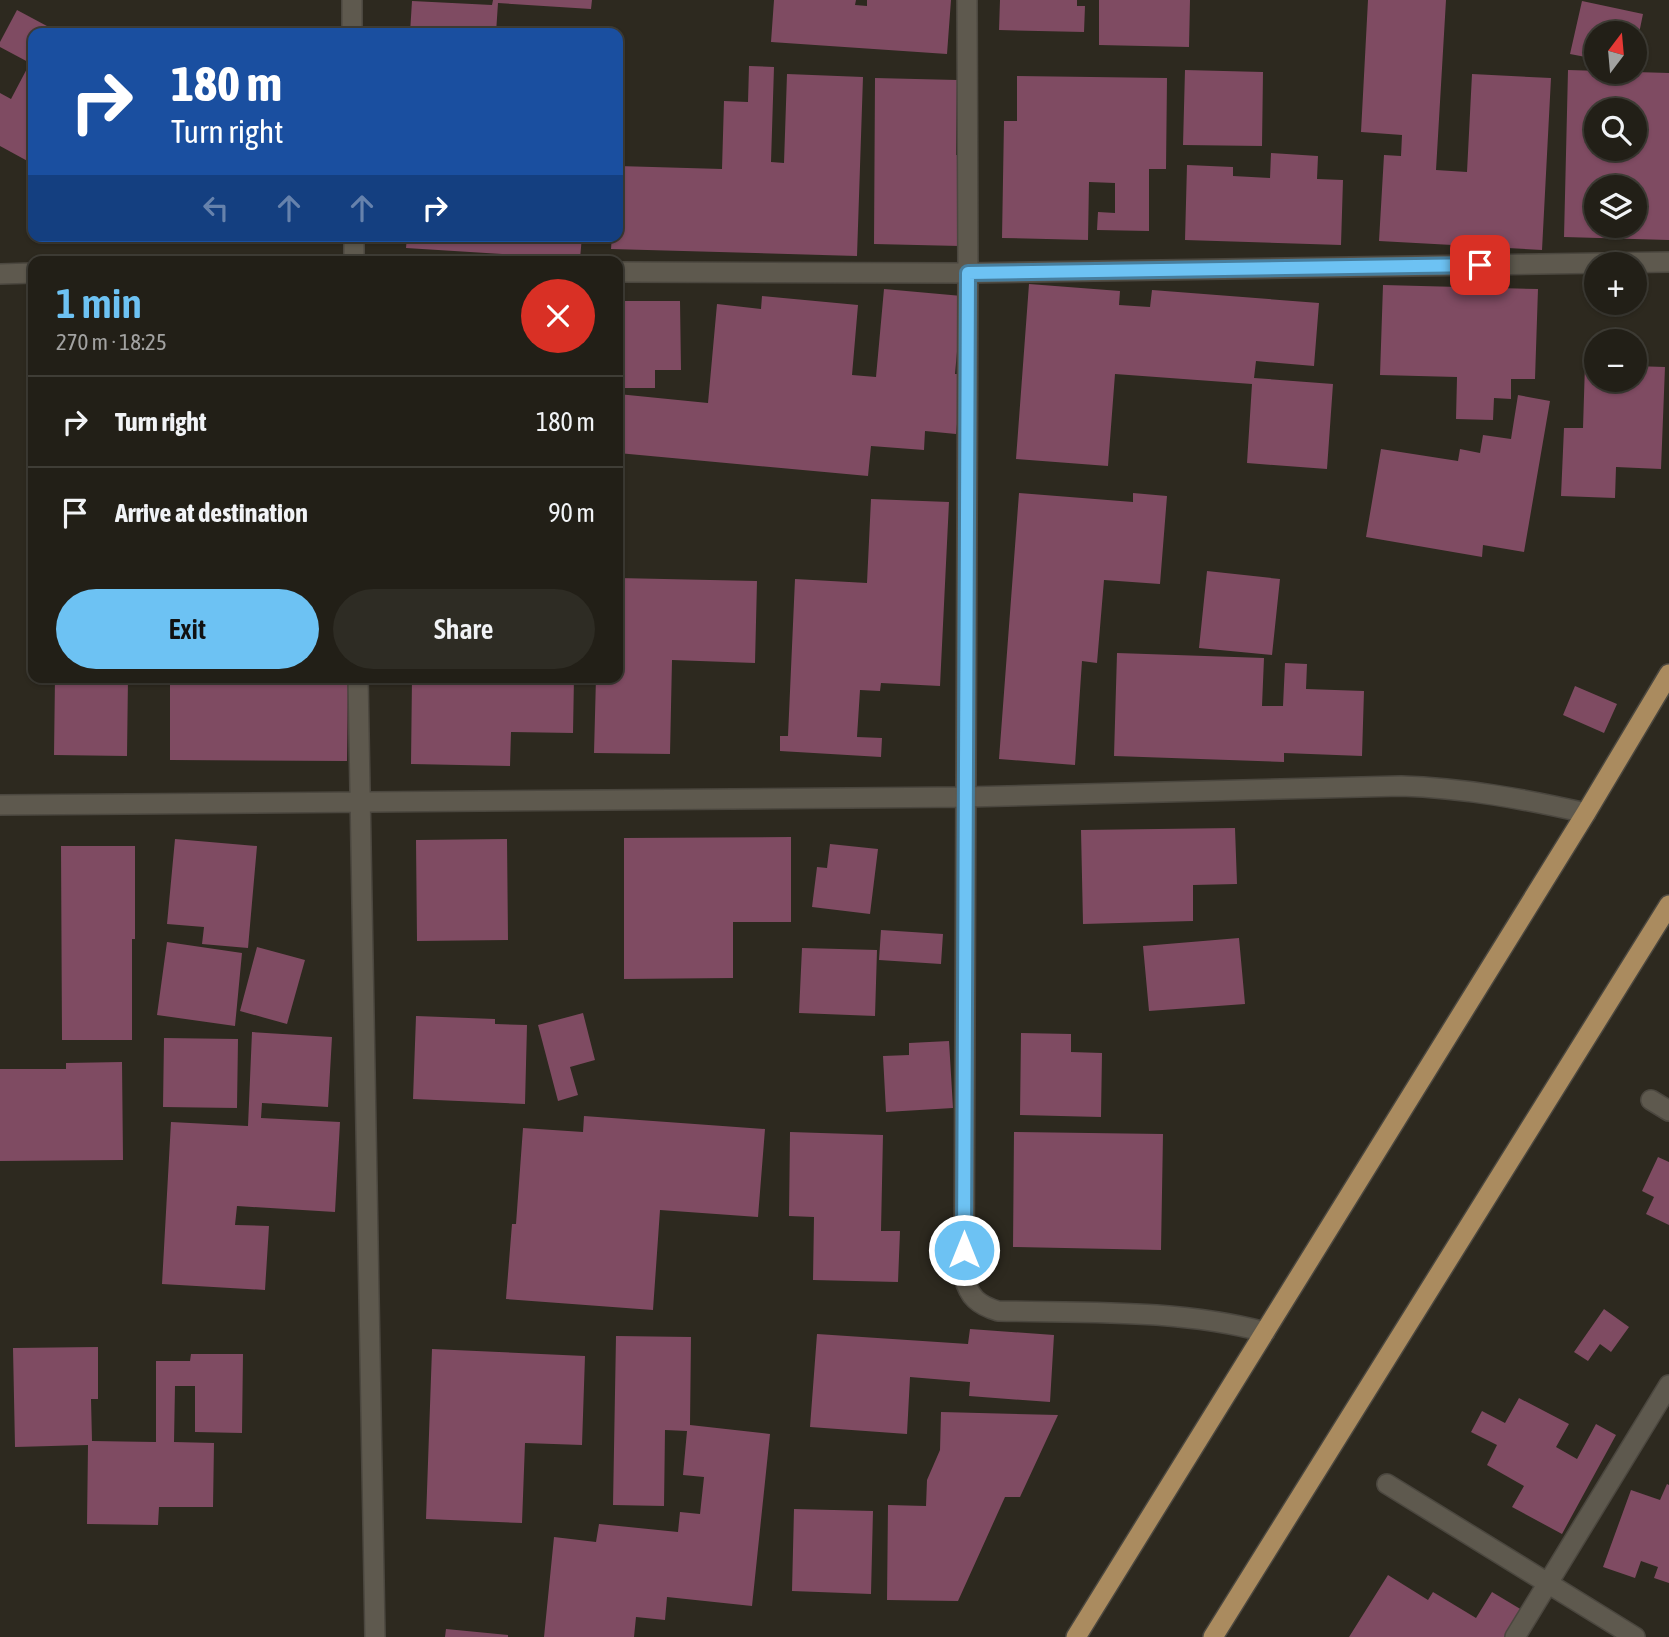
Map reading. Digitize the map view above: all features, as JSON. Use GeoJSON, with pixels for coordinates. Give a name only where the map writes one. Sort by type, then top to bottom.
{"type":"FeatureCollection","features":[{"type":"Feature","properties":{"kind":"main road"},"geometry":{"type":"LineString","coordinates":[[1076,1637],[1586,813],[1669,674]]}},
{"type":"Feature","properties":{"kind":"main road"},"geometry":{"type":"LineString","coordinates":[[1213,1637],[1669,905]]}},
{"type":"Feature","properties":{"kind":"street"},"geometry":{"type":"LineString","coordinates":[[352,0],[352,28]]}},
{"type":"Feature","properties":{"kind":"street"},"geometry":{"type":"LineString","coordinates":[[967,0],[964,1277],[974,1300],[998,1311],[1170,1315],[1208,1318],[1265,1332]]}},
{"type":"Feature","properties":{"kind":"street"},"geometry":{"type":"LineString","coordinates":[[623,272],[968,273],[1669,262]]}},
{"type":"Feature","properties":{"kind":"street"},"geometry":{"type":"LineString","coordinates":[[0,274],[28,274]]}},
{"type":"Feature","properties":{"kind":"street"},"geometry":{"type":"LineString","coordinates":[[358,683],[375,1637]]}},
{"type":"Feature","properties":{"kind":"street"},"geometry":{"type":"LineString","coordinates":[[0,805],[965,797],[1401,786],[1490,793],[1586,813]]}},
{"type":"Feature","properties":{"kind":"street"},"geometry":{"type":"LineString","coordinates":[[1651,1100],[1669,1111]]}},
{"type":"Feature","properties":{"kind":"street"},"geometry":{"type":"LineString","coordinates":[[1515,1637],[1669,1385]]}},
{"type":"Feature","properties":{"kind":"street"},"geometry":{"type":"LineString","coordinates":[[1387,1484],[1635,1637]]}},
{"type":"Feature","properties":{"kind":"building"},"geometry":{"type":"Polygon","coordinates":[[[493,0],[592,0],[591,9],[498,3],[496,28],[410,28],[412,1],[492,5],[493,0]]]}},
{"type":"Feature","properties":{"kind":"building"},"geometry":{"type":"Polygon","coordinates":[[[774,0],[856,0],[855,5],[867,6],[867,0],[951,0],[947,54],[771,42],[774,0]]]}},
{"type":"Feature","properties":{"kind":"building"},"geometry":{"type":"Polygon","coordinates":[[[1000,0],[1077,0],[1077,6],[1085,6],[1084,32],[999,30],[1000,0]]]}},
{"type":"Feature","properties":{"kind":"building"},"geometry":{"type":"Polygon","coordinates":[[[1099,0],[1190,0],[1189,47],[1099,45],[1099,0]]]}},
{"type":"Feature","properties":{"kind":"building"},"geometry":{"type":"Polygon","coordinates":[[[1368,0],[1446,0],[1436,170],[1467,172],[1472,74],[1551,78],[1542,250],[1379,241],[1384,155],[1401,156],[1402,135],[1361,132],[1368,0]]]}},
{"type":"Feature","properties":{"kind":"building"},"geometry":{"type":"Polygon","coordinates":[[[1582,1],[1643,14],[1642,21],[1584,21],[1584,57],[1570,54],[1582,1]]]}},
{"type":"Feature","properties":{"kind":"building"},"geometry":{"type":"Polygon","coordinates":[[[17,10],[51,28],[28,28],[28,62],[0,47],[17,10]]]}},
{"type":"Feature","properties":{"kind":"building"},"geometry":{"type":"Polygon","coordinates":[[[749,66],[774,67],[771,162],[784,163],[787,74],[863,77],[857,256],[611,249],[612,242],[623,242],[623,166],[722,169],[724,101],[748,102],[749,66]]]}},
{"type":"Feature","properties":{"kind":"building"},"geometry":{"type":"Polygon","coordinates":[[[28,67],[28,161],[0,146],[0,93],[11,99],[28,67]]]}},
{"type":"Feature","properties":{"kind":"building"},"geometry":{"type":"Polygon","coordinates":[[[1185,70],[1263,72],[1262,146],[1183,145],[1185,70]]]}},
{"type":"Feature","properties":{"kind":"building"},"geometry":{"type":"Polygon","coordinates":[[[1568,70],[1584,70],[1584,84],[1647,84],[1647,72],[1669,73],[1669,240],[1599,238],[1647,238],[1647,175],[1584,175],[1584,238],[1564,237],[1568,70]]]}},
{"type":"Feature","properties":{"kind":"building"},"geometry":{"type":"Polygon","coordinates":[[[1017,76],[1167,78],[1166,169],[1149,169],[1149,231],[1097,230],[1098,212],[1115,213],[1115,183],[1089,182],[1088,240],[1002,238],[1004,121],[1017,121],[1017,76]]]}},
{"type":"Feature","properties":{"kind":"building"},"geometry":{"type":"Polygon","coordinates":[[[875,78],[957,80],[956,155],[961,155],[960,246],[874,244],[875,78]]]}},
{"type":"Feature","properties":{"kind":"building"},"geometry":{"type":"Polygon","coordinates":[[[1271,153],[1318,156],[1317,179],[1343,180],[1341,245],[1185,240],[1187,165],[1233,167],[1233,176],[1270,178],[1271,153]]]}},
{"type":"Feature","properties":{"kind":"building"},"geometry":{"type":"Polygon","coordinates":[[[406,242],[581,242],[580,256],[533,256],[406,248],[406,242]]]}},
{"type":"Feature","properties":{"kind":"building"},"geometry":{"type":"Polygon","coordinates":[[[1029,284],[1120,291],[1119,305],[1150,307],[1152,290],[1319,303],[1314,366],[1256,361],[1254,378],[1333,384],[1327,469],[1247,463],[1252,384],[1115,374],[1108,466],[1016,459],[1029,284]]]}},
{"type":"Feature","properties":{"kind":"building"},"geometry":{"type":"Polygon","coordinates":[[[1383,285],[1538,289],[1535,379],[1511,379],[1511,399],[1494,398],[1493,420],[1456,419],[1457,377],[1380,375],[1383,285]]]}},
{"type":"Feature","properties":{"kind":"building"},"geometry":{"type":"Polygon","coordinates":[[[884,289],[962,296],[955,374],[962,374],[956,434],[925,431],[924,450],[871,446],[868,476],[623,453],[623,394],[708,403],[717,304],[761,309],[762,296],[858,305],[852,375],[876,377],[884,289]]]}},
{"type":"Feature","properties":{"kind":"building"},"geometry":{"type":"Polygon","coordinates":[[[623,301],[680,301],[681,370],[655,370],[655,388],[623,388],[623,301]]]}},
{"type":"Feature","properties":{"kind":"building"},"geometry":{"type":"Polygon","coordinates":[[[1647,366],[1665,367],[1661,469],[1616,467],[1615,498],[1561,496],[1564,428],[1583,428],[1584,392],[1647,392],[1647,366]]]}},
{"type":"Feature","properties":{"kind":"building"},"geometry":{"type":"Polygon","coordinates":[[[1518,395],[1550,401],[1524,552],[1483,545],[1482,557],[1366,537],[1381,449],[1458,461],[1460,449],[1480,453],[1483,435],[1511,439],[1518,395]]]}},
{"type":"Feature","properties":{"kind":"building"},"geometry":{"type":"Polygon","coordinates":[[[1019,493],[1133,502],[1133,493],[1167,496],[1160,584],[1104,580],[1097,663],[1082,661],[1075,765],[999,759],[1019,493]]]}},
{"type":"Feature","properties":{"kind":"building"},"geometry":{"type":"Polygon","coordinates":[[[871,499],[949,502],[940,686],[881,683],[880,691],[860,690],[857,737],[882,738],[881,757],[780,751],[780,736],[788,736],[795,579],[867,583],[871,499]]]}},
{"type":"Feature","properties":{"kind":"building"},"geometry":{"type":"Polygon","coordinates":[[[1207,571],[1280,579],[1272,655],[1199,648],[1207,571]]]}},
{"type":"Feature","properties":{"kind":"building"},"geometry":{"type":"Polygon","coordinates":[[[623,578],[757,581],[755,663],[672,660],[670,754],[594,753],[596,683],[623,683],[623,578]]]}},
{"type":"Feature","properties":{"kind":"building"},"geometry":{"type":"Polygon","coordinates":[[[1117,653],[1264,658],[1262,706],[1283,706],[1285,663],[1307,664],[1306,689],[1364,691],[1362,756],[1284,753],[1284,762],[1114,756],[1117,653]]]}},
{"type":"Feature","properties":{"kind":"building"},"geometry":{"type":"Polygon","coordinates":[[[55,683],[128,683],[127,756],[54,755],[55,683]]]}},
{"type":"Feature","properties":{"kind":"building"},"geometry":{"type":"Polygon","coordinates":[[[170,683],[348,683],[347,761],[170,760],[170,683]]]}},
{"type":"Feature","properties":{"kind":"building"},"geometry":{"type":"Polygon","coordinates":[[[412,683],[574,683],[573,733],[511,732],[510,766],[411,764],[412,683]]]}},
{"type":"Feature","properties":{"kind":"building"},"geometry":{"type":"Polygon","coordinates":[[[1575,686],[1617,704],[1604,733],[1563,715],[1575,686]]]}},
{"type":"Feature","properties":{"kind":"building"},"geometry":{"type":"Polygon","coordinates":[[[1235,828],[1237,884],[1193,885],[1193,921],[1083,924],[1081,830],[1235,828]]]}},
{"type":"Feature","properties":{"kind":"building"},"geometry":{"type":"Polygon","coordinates":[[[791,837],[791,922],[733,922],[733,978],[624,979],[624,838],[791,837]]]}},
{"type":"Feature","properties":{"kind":"building"},"geometry":{"type":"Polygon","coordinates":[[[175,839],[257,846],[248,948],[202,944],[204,927],[167,924],[175,839]]]}},
{"type":"Feature","properties":{"kind":"building"},"geometry":{"type":"Polygon","coordinates":[[[507,839],[508,940],[417,941],[416,840],[507,839]]]}},
{"type":"Feature","properties":{"kind":"building"},"geometry":{"type":"Polygon","coordinates":[[[830,844],[878,849],[870,914],[812,907],[817,867],[827,868],[830,844]]]}},
{"type":"Feature","properties":{"kind":"building"},"geometry":{"type":"Polygon","coordinates":[[[61,846],[135,846],[132,1040],[62,1040],[61,846]]]}},
{"type":"Feature","properties":{"kind":"building"},"geometry":{"type":"Polygon","coordinates":[[[881,930],[943,934],[941,964],[879,960],[881,930]]]}},
{"type":"Feature","properties":{"kind":"building"},"geometry":{"type":"Polygon","coordinates":[[[1239,938],[1245,1004],[1149,1011],[1143,946],[1239,938]]]}},
{"type":"Feature","properties":{"kind":"building"},"geometry":{"type":"Polygon","coordinates":[[[167,942],[242,953],[235,1026],[157,1015],[167,942]]]}},
{"type":"Feature","properties":{"kind":"building"},"geometry":{"type":"Polygon","coordinates":[[[257,947],[305,960],[287,1024],[240,1011],[257,947]]]}},
{"type":"Feature","properties":{"kind":"building"},"geometry":{"type":"Polygon","coordinates":[[[802,948],[877,950],[875,1016],[799,1013],[802,948]]]}},
{"type":"Feature","properties":{"kind":"building"},"geometry":{"type":"Polygon","coordinates":[[[583,1013],[595,1060],[570,1067],[578,1095],[558,1101],[538,1025],[583,1013]]]}},
{"type":"Feature","properties":{"kind":"building"},"geometry":{"type":"Polygon","coordinates":[[[416,1016],[495,1019],[495,1024],[527,1025],[525,1104],[413,1099],[416,1016]]]}},
{"type":"Feature","properties":{"kind":"building"},"geometry":{"type":"Polygon","coordinates":[[[252,1032],[332,1037],[328,1107],[262,1103],[261,1118],[340,1122],[335,1212],[237,1206],[235,1225],[269,1226],[265,1290],[162,1284],[171,1122],[248,1126],[252,1032]]]}},
{"type":"Feature","properties":{"kind":"building"},"geometry":{"type":"Polygon","coordinates":[[[1021,1033],[1071,1034],[1071,1052],[1102,1053],[1101,1117],[1020,1115],[1021,1033]]]}},
{"type":"Feature","properties":{"kind":"building"},"geometry":{"type":"Polygon","coordinates":[[[164,1038],[238,1039],[237,1108],[163,1107],[164,1038]]]}},
{"type":"Feature","properties":{"kind":"building"},"geometry":{"type":"Polygon","coordinates":[[[949,1041],[953,1108],[886,1112],[883,1056],[909,1055],[909,1043],[949,1041]]]}},
{"type":"Feature","properties":{"kind":"building"},"geometry":{"type":"Polygon","coordinates":[[[122,1062],[123,1160],[0,1161],[0,1069],[66,1069],[66,1063],[122,1062]]]}},
{"type":"Feature","properties":{"kind":"building"},"geometry":{"type":"Polygon","coordinates":[[[584,1116],[765,1129],[758,1217],[660,1210],[653,1310],[506,1299],[512,1224],[516,1224],[523,1128],[583,1132],[584,1116]]]}},
{"type":"Feature","properties":{"kind":"building"},"geometry":{"type":"Polygon","coordinates":[[[790,1132],[883,1135],[881,1231],[900,1231],[898,1282],[813,1280],[814,1217],[789,1216],[790,1132]]]}},
{"type":"Feature","properties":{"kind":"building"},"geometry":{"type":"Polygon","coordinates":[[[1014,1132],[1163,1134],[1161,1250],[1013,1247],[1014,1132]]]}},
{"type":"Feature","properties":{"kind":"building"},"geometry":{"type":"Polygon","coordinates":[[[1658,1157],[1669,1162],[1669,1225],[1646,1214],[1654,1197],[1642,1191],[1658,1157]]]}},
{"type":"Feature","properties":{"kind":"building"},"geometry":{"type":"Polygon","coordinates":[[[1604,1309],[1629,1327],[1611,1352],[1600,1344],[1588,1361],[1574,1352],[1604,1309]]]}},
{"type":"Feature","properties":{"kind":"building"},"geometry":{"type":"Polygon","coordinates":[[[970,1329],[1054,1335],[1050,1402],[969,1396],[970,1382],[910,1377],[907,1434],[810,1427],[817,1334],[968,1344],[970,1329]]]}},
{"type":"Feature","properties":{"kind":"building"},"geometry":{"type":"Polygon","coordinates":[[[616,1336],[691,1337],[690,1425],[770,1434],[752,1606],[667,1597],[665,1620],[636,1617],[634,1637],[544,1637],[554,1537],[596,1542],[599,1524],[678,1532],[680,1512],[700,1514],[704,1477],[683,1475],[687,1431],[665,1430],[664,1506],[613,1505],[616,1336]]]}},
{"type":"Feature","properties":{"kind":"building"},"geometry":{"type":"Polygon","coordinates":[[[98,1347],[98,1399],[91,1399],[92,1441],[156,1442],[156,1361],[190,1361],[191,1354],[243,1354],[242,1433],[195,1432],[195,1386],[175,1386],[174,1442],[214,1443],[213,1507],[159,1507],[158,1525],[87,1524],[88,1445],[15,1447],[13,1348],[98,1347]]]}},
{"type":"Feature","properties":{"kind":"building"},"geometry":{"type":"Polygon","coordinates":[[[432,1349],[585,1356],[582,1445],[525,1443],[522,1523],[426,1519],[432,1349]]]}},
{"type":"Feature","properties":{"kind":"building"},"geometry":{"type":"Polygon","coordinates":[[[1519,1398],[1569,1424],[1556,1447],[1577,1459],[1596,1424],[1616,1435],[1562,1534],[1512,1507],[1524,1486],[1487,1465],[1497,1445],[1471,1432],[1482,1411],[1505,1423],[1519,1398]]]}},
{"type":"Feature","properties":{"kind":"building"},"geometry":{"type":"Polygon","coordinates":[[[941,1412],[1058,1415],[1020,1497],[1005,1497],[958,1601],[887,1600],[888,1505],[926,1506],[927,1480],[940,1450],[941,1412]]]}},
{"type":"Feature","properties":{"kind":"building"},"geometry":{"type":"Polygon","coordinates":[[[1667,1484],[1669,1583],[1654,1578],[1658,1567],[1641,1561],[1635,1578],[1603,1567],[1631,1490],[1660,1500],[1667,1484]]]}},
{"type":"Feature","properties":{"kind":"building"},"geometry":{"type":"Polygon","coordinates":[[[794,1509],[873,1511],[871,1594],[792,1591],[794,1509]]]}},
{"type":"Feature","properties":{"kind":"building"},"geometry":{"type":"Polygon","coordinates":[[[1388,1575],[1428,1600],[1433,1592],[1476,1618],[1492,1592],[1522,1610],[1506,1637],[1349,1637],[1388,1575]]]}},
{"type":"Feature","properties":{"kind":"building"},"geometry":{"type":"Polygon","coordinates":[[[446,1629],[508,1635],[508,1637],[445,1637],[446,1629]]]}},
{"type":"Feature","properties":{"kind":"route"},"geometry":{"type":"LineString","coordinates":[[964,1250],[968,273],[1480,265]]}}]}
